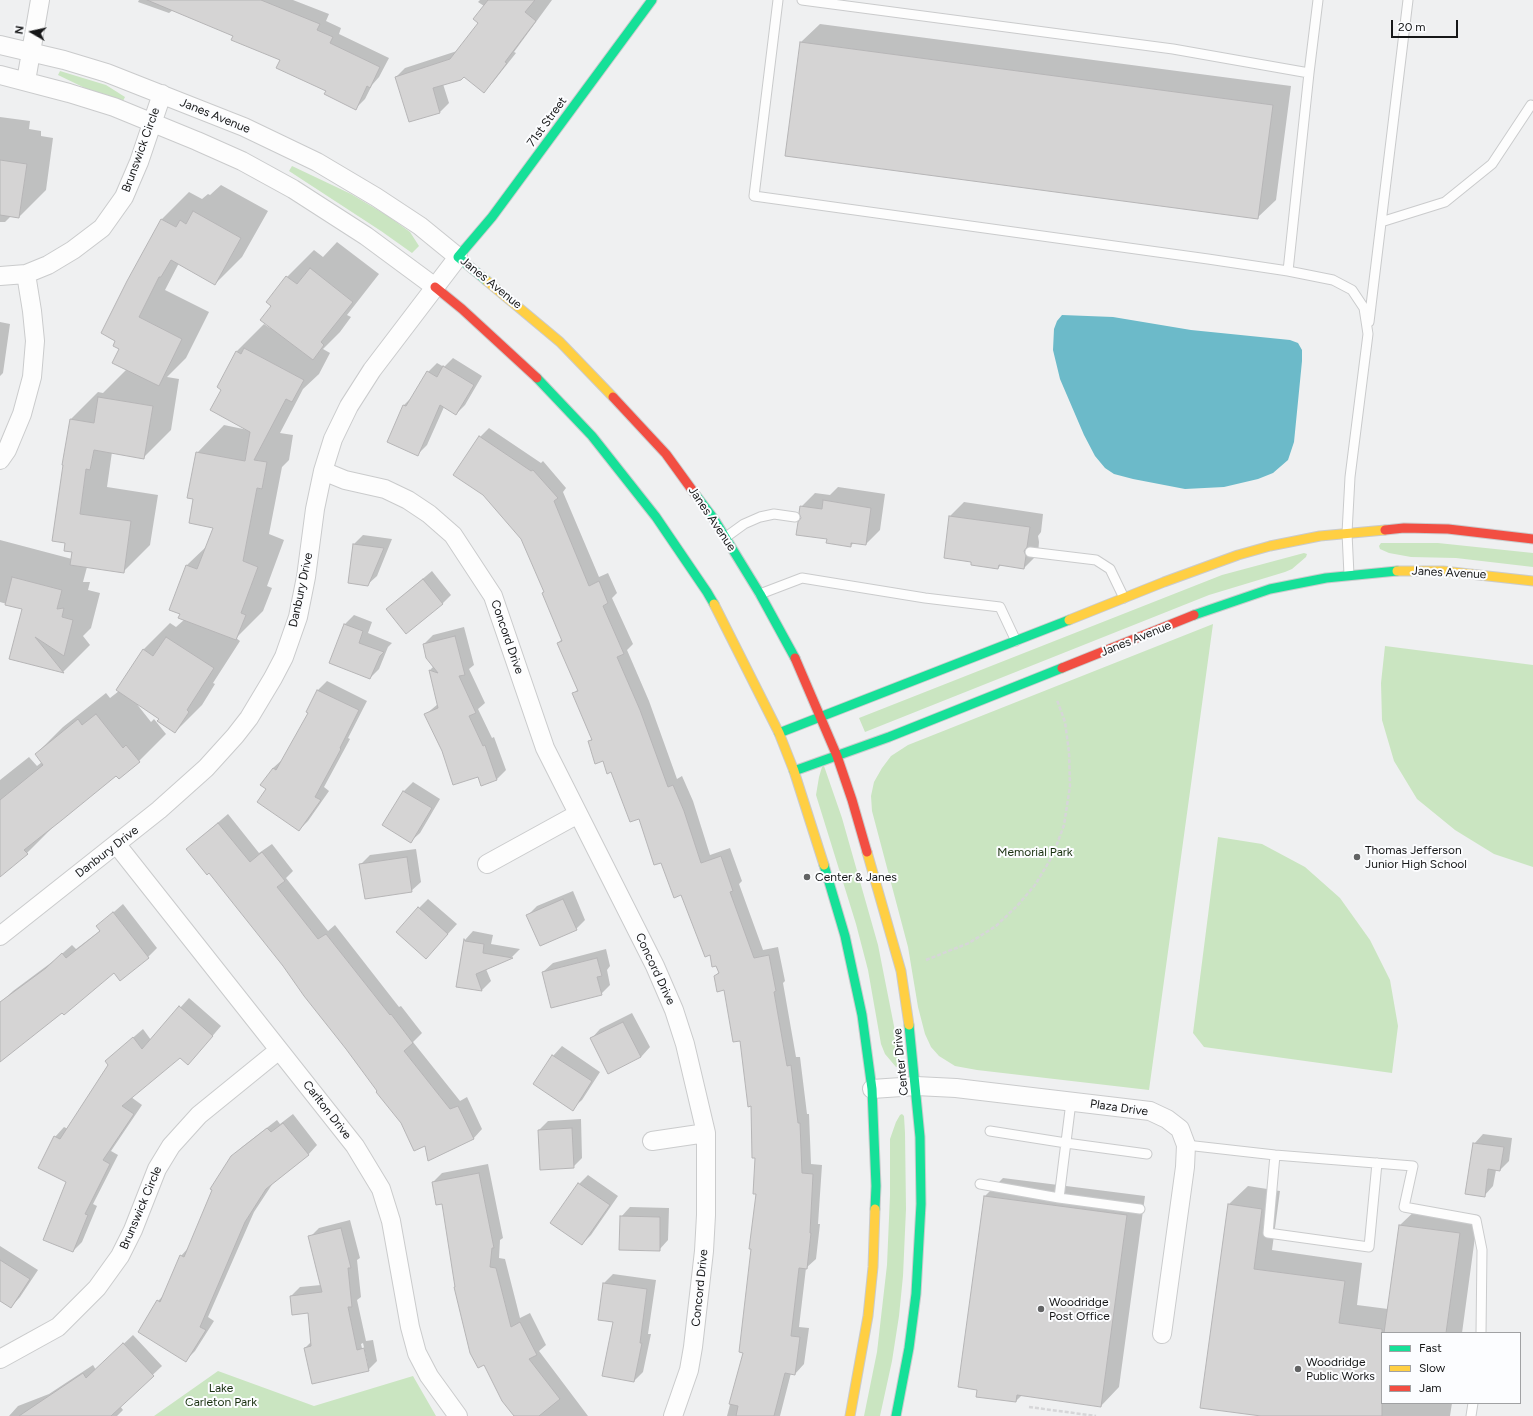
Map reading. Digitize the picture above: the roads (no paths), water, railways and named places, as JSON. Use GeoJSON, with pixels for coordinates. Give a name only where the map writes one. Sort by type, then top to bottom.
{"type":"FeatureCollection","features":[{"type":"Feature","properties":{"kind":"street"},"geometry":{"type":"LineString","coordinates":[[26,81],[40,0]]}},
{"type":"Feature","properties":{"kind":"street","name":"71st Street"},"geometry":{"type":"LineString","coordinates":[[458,257],[492,217],[652,0]]}},
{"type":"Feature","properties":{"kind":"street","name":"Janes Avenue"},"geometry":{"type":"LineString","coordinates":[[0,45],[32,52],[107,73],[244,127],[317,162],[376,197],[420,226],[458,257],[560,342],[634,418],[666,454],[714,519],[760,594],[800,667],[821,717]]}},
{"type":"Feature","properties":{"kind":"street"},"geometry":{"type":"LineString","coordinates":[[0,75],[69,93],[106,105],[197,140],[242,161],[293,189],[366,236],[462,309],[543,383],[620,469],[656,517],[707,592],[730,633],[778,733],[794,771],[835,900],[853,971],[862,1015],[872,1089],[876,1186],[873,1267],[868,1316],[862,1358],[850,1416]]}},
{"type":"Feature","properties":{"kind":"street","name":"Brunswick Circle"},"geometry":{"type":"LineString","coordinates":[[0,276],[26,274],[48,265],[74,250],[102,228],[124,197],[139,162],[162,94]]}},
{"type":"Feature","properties":{"kind":"street","name":"Danbury Drive"},"geometry":{"type":"LineString","coordinates":[[0,936],[117,845],[159,810],[206,768],[249,718],[284,657],[298,617],[306,577],[315,509],[323,471],[333,439],[349,406],[372,370],[458,257]]}},
{"type":"Feature","properties":{"kind":"street"},"geometry":{"type":"LineString","coordinates":[[0,460],[22,414],[32,377],[35,341],[26,274]]}},
{"type":"Feature","properties":{"kind":"street","name":"Concord Drive"},"geometry":{"type":"LineString","coordinates":[[323,471],[345,480],[385,489],[408,500],[429,514],[453,535],[493,596],[545,748],[656,966],[674,1010],[685,1044],[706,1133],[706,1222],[694,1340],[689,1370],[673,1416]]}},
{"type":"Feature","properties":{"kind":"street"},"geometry":{"type":"LineString","coordinates":[[778,733],[1171,579],[1238,555],[1320,536],[1404,528],[1448,529],[1533,539]]}},
{"type":"Feature","properties":{"kind":"street","name":"Janes Avenue"},"geometry":{"type":"LineString","coordinates":[[794,771],[889,737],[1229,602],[1270,590],[1307,581],[1398,570],[1443,571],[1533,581]]}},
{"type":"Feature","properties":{"kind":"street","name":"Center Drive"},"geometry":{"type":"LineString","coordinates":[[821,717],[837,756],[854,807],[901,971],[911,1036],[920,1137],[921,1204],[916,1294],[909,1348],[896,1416]]}},
{"type":"Feature","properties":{"kind":"street"},"geometry":{"type":"LineString","coordinates":[[486,864],[578,814]]}},
{"type":"Feature","properties":{"kind":"street","name":"Carlton Drive"},"geometry":{"type":"LineString","coordinates":[[117,845],[355,1146],[381,1189],[391,1220],[410,1327],[417,1353],[429,1376],[458,1416]]}},
{"type":"Feature","properties":{"kind":"street","name":"Brunswick Circle"},"geometry":{"type":"LineString","coordinates":[[0,1359],[58,1327],[97,1288],[120,1256],[133,1230],[157,1169],[171,1146],[199,1116],[279,1050]]}},
{"type":"Feature","properties":{"kind":"street","name":"Plaza Drive"},"geometry":{"type":"LineString","coordinates":[[872,1089],[916,1086],[956,1088],[1150,1111],[1167,1119],[1180,1129],[1186,1144],[1186,1167],[1162,1334]]}},
{"type":"Feature","properties":{"kind":"street"},"geometry":{"type":"LineString","coordinates":[[652,1141],[706,1133]]}},
{"type":"Feature","properties":{"kind":"lane"},"geometry":{"type":"LineString","coordinates":[[778,0],[754,196],[1200,258],[1288,271],[1333,280],[1352,290],[1364,308],[1368,334]]}},
{"type":"Feature","properties":{"kind":"lane"},"geometry":{"type":"LineString","coordinates":[[802,0],[1173,49],[1309,74]]}},
{"type":"Feature","properties":{"kind":"lane"},"geometry":{"type":"LineString","coordinates":[[1288,271],[1318,0]]}},
{"type":"Feature","properties":{"kind":"lane"},"geometry":{"type":"LineString","coordinates":[[1349,575],[1347,533],[1350,477],[1408,0]]}},
{"type":"Feature","properties":{"kind":"lane"},"geometry":{"type":"LineString","coordinates":[[1381,222],[1445,202],[1492,164],[1531,105]]}},
{"type":"Feature","properties":{"kind":"lane"},"geometry":{"type":"LineString","coordinates":[[726,537],[744,524],[760,517],[774,514],[795,517]]}},
{"type":"Feature","properties":{"kind":"lane"},"geometry":{"type":"LineString","coordinates":[[1030,552],[1096,560],[1110,569],[1124,598]]}},
{"type":"Feature","properties":{"kind":"lane"},"geometry":{"type":"LineString","coordinates":[[760,594],[802,578],[925,598],[1000,607],[1016,641]]}},
{"type":"Feature","properties":{"kind":"lane"},"geometry":{"type":"LineString","coordinates":[[1059,1198],[1071,1102]]}},
{"type":"Feature","properties":{"kind":"lane"},"geometry":{"type":"LineString","coordinates":[[990,1131],[1147,1154]]}},
{"type":"Feature","properties":{"kind":"lane"},"geometry":{"type":"LineString","coordinates":[[1186,1144],[1275,1155],[1412,1166],[1404,1207],[1476,1220],[1482,1250],[1482,1332]]}},
{"type":"Feature","properties":{"kind":"lane"},"geometry":{"type":"LineString","coordinates":[[1275,1155],[1268,1233],[1369,1247],[1377,1163]]}},
{"type":"Feature","properties":{"kind":"lane"},"geometry":{"type":"LineString","coordinates":[[980,1184],[1059,1198],[1140,1209]]}},
{"type":"Feature","properties":{"kind":"lane"},"geometry":{"type":"LineString","coordinates":[[1471,1416],[1473,1404]]}},
{"type":"Feature","properties":{"kind":"water"},"geometry":{"type":"Polygon","coordinates":[[[1062,315],[1113,317],[1191,330],[1290,340],[1298,343],[1302,350],[1302,361],[1294,442],[1288,460],[1273,473],[1258,479],[1224,487],[1185,489],[1114,474],[1105,468],[1095,456],[1084,435],[1060,379],[1053,350],[1054,329],[1057,321],[1062,315]]]}},
{"type":"Feature","properties":{"kind":"place","name":"Thomas Jefferson Junior High School"},"geometry":{"type":"Point","coordinates":[1357,857]}},
{"type":"Feature","properties":{"kind":"place","name":"Center & Janes"},"geometry":{"type":"Point","coordinates":[807,877]}},
{"type":"Feature","properties":{"kind":"place","name":"Woodridge Post Office"},"geometry":{"type":"Point","coordinates":[1041,1309]}},
{"type":"Feature","properties":{"kind":"place","name":"Woodridge Public Works"},"geometry":{"type":"Point","coordinates":[1298,1369]}},
{"type":"Feature","properties":{"kind":"park label","name":"Memorial Park"},"geometry":{"type":"Point","coordinates":[1035,852]}},
{"type":"Feature","properties":{"kind":"park label","name":"Lake Carleton Park"},"geometry":{"type":"Point","coordinates":[221,1395]}}]}
